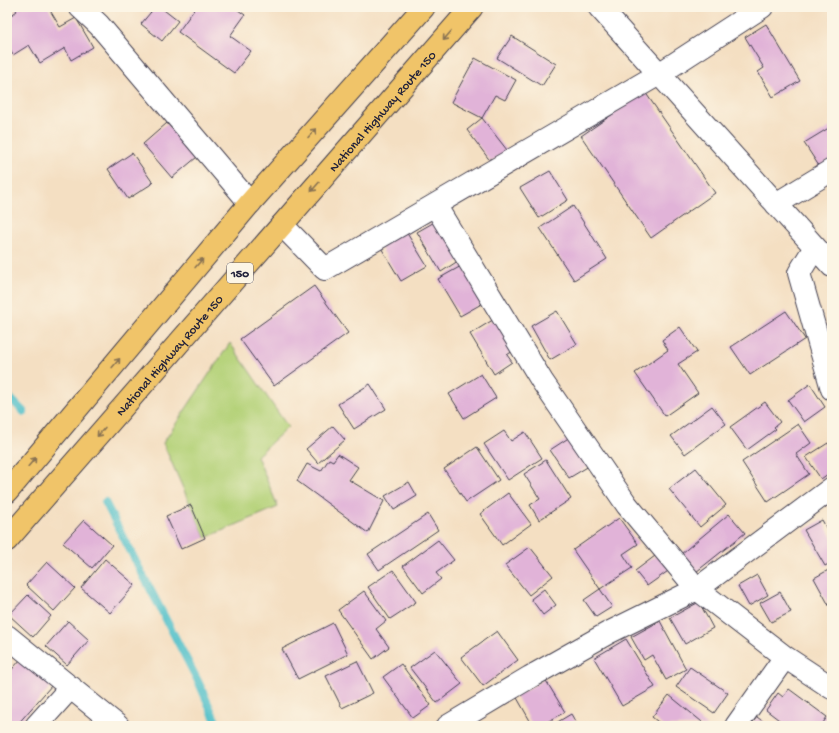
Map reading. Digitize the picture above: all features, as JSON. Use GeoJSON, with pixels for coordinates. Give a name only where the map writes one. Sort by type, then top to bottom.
{"type":"FeatureCollection","features":[{"type":"Feature","properties":{"kind":"highway"},"geometry":{"type":"LineString","coordinates":[[7,492],[250,203],[424,7]]}},
{"type":"Feature","properties":{"kind":"highway","name":"National Highway Route 150"},"geometry":{"type":"LineString","coordinates":[[7,540],[472,7]]}},
{"type":"Feature","properties":{"kind":"street"},"geometry":{"type":"LineString","coordinates":[[80,7],[99,25],[250,203]]}},
{"type":"Feature","properties":{"kind":"street"},"geometry":{"type":"LineString","coordinates":[[599,7],[832,266]]}},
{"type":"Feature","properties":{"kind":"street"},"geometry":{"type":"LineString","coordinates":[[282,225],[325,269],[659,74],[762,7]]}},
{"type":"Feature","properties":{"kind":"street"},"geometry":{"type":"LineString","coordinates":[[776,204],[832,170]]}},
{"type":"Feature","properties":{"kind":"street"},"geometry":{"type":"LineString","coordinates":[[435,205],[542,381],[627,504],[697,589],[785,657],[832,688]]}},
{"type":"Feature","properties":{"kind":"street"},"geometry":{"type":"LineString","coordinates":[[815,247],[798,273],[832,389]]}},
{"type":"Feature","properties":{"kind":"street"},"geometry":{"type":"LineString","coordinates":[[453,725],[530,677],[608,633],[697,589],[832,488]]}},
{"type":"Feature","properties":{"kind":"street"},"geometry":{"type":"LineString","coordinates":[[7,636],[118,726]]}},
{"type":"Feature","properties":{"kind":"street"},"geometry":{"type":"LineString","coordinates":[[736,726],[785,657]]}},
{"type":"Feature","properties":{"kind":"street"},"geometry":{"type":"LineString","coordinates":[[36,726],[71,687]]}},
{"type":"Feature","properties":{"kind":"green space"},"geometry":{"type":"Polygon","coordinates":[[[230,343],[288,427],[257,456],[278,507],[205,538],[163,443],[230,343]]]}},
{"type":"Feature","properties":{"kind":"building"},"geometry":{"type":"Polygon","coordinates":[[[14,7],[48,7],[60,27],[76,18],[93,47],[71,60],[65,48],[40,63],[29,45],[13,55],[7,45],[7,18],[17,11],[14,7]]]}},
{"type":"Feature","properties":{"kind":"building"},"geometry":{"type":"Polygon","coordinates":[[[155,7],[160,7],[178,21],[162,41],[141,24],[155,7]]]}},
{"type":"Feature","properties":{"kind":"building"},"geometry":{"type":"Polygon","coordinates":[[[196,7],[234,7],[245,15],[230,36],[251,51],[234,73],[178,32],[196,7]]]}},
{"type":"Feature","properties":{"kind":"building"},"geometry":{"type":"Polygon","coordinates":[[[766,24],[800,81],[773,97],[758,72],[764,68],[745,37],[766,24]]]}},
{"type":"Feature","properties":{"kind":"building"},"geometry":{"type":"Polygon","coordinates":[[[512,36],[556,64],[542,86],[497,58],[512,36]]]}},
{"type":"Feature","properties":{"kind":"building"},"geometry":{"type":"Polygon","coordinates":[[[475,58],[516,80],[505,100],[495,95],[482,118],[451,102],[475,58]]]}},
{"type":"Feature","properties":{"kind":"building"},"geometry":{"type":"Polygon","coordinates":[[[645,92],[715,193],[651,238],[581,136],[645,92]]]}},
{"type":"Feature","properties":{"kind":"building"},"geometry":{"type":"Polygon","coordinates":[[[482,118],[507,150],[491,162],[467,130],[482,118]]]}},
{"type":"Feature","properties":{"kind":"building"},"geometry":{"type":"Polygon","coordinates":[[[167,123],[197,157],[172,178],[143,144],[167,123]]]}},
{"type":"Feature","properties":{"kind":"building"},"geometry":{"type":"Polygon","coordinates":[[[832,126],[832,159],[819,166],[804,143],[832,126]]]}},
{"type":"Feature","properties":{"kind":"building"},"geometry":{"type":"Polygon","coordinates":[[[132,153],[153,183],[128,199],[108,169],[132,153]]]}},
{"type":"Feature","properties":{"kind":"building"},"geometry":{"type":"Polygon","coordinates":[[[550,171],[568,200],[539,218],[520,188],[550,171]]]}},
{"type":"Feature","properties":{"kind":"building"},"geometry":{"type":"Polygon","coordinates":[[[573,206],[607,259],[574,280],[540,228],[573,206]]]}},
{"type":"Feature","properties":{"kind":"building"},"geometry":{"type":"Polygon","coordinates":[[[438,220],[461,259],[441,272],[417,232],[438,220]]]}},
{"type":"Feature","properties":{"kind":"building"},"geometry":{"type":"Polygon","coordinates":[[[405,230],[427,266],[401,281],[380,246],[405,230]]]}},
{"type":"Feature","properties":{"kind":"building"},"geometry":{"type":"Polygon","coordinates":[[[463,265],[485,302],[460,316],[438,279],[463,265]]]}},
{"type":"Feature","properties":{"kind":"building"},"geometry":{"type":"Polygon","coordinates":[[[314,286],[348,333],[274,386],[240,339],[314,286]]]}},
{"type":"Feature","properties":{"kind":"building"},"geometry":{"type":"Polygon","coordinates":[[[557,311],[577,344],[550,360],[531,326],[557,311]]]}},
{"type":"Feature","properties":{"kind":"building"},"geometry":{"type":"Polygon","coordinates":[[[786,311],[805,339],[750,375],[731,347],[786,311]]]}},
{"type":"Feature","properties":{"kind":"building"},"geometry":{"type":"Polygon","coordinates":[[[496,318],[516,349],[507,355],[512,362],[494,374],[470,334],[496,318]]]}},
{"type":"Feature","properties":{"kind":"building"},"geometry":{"type":"Polygon","coordinates":[[[680,327],[697,352],[678,364],[698,393],[665,416],[635,373],[668,350],[662,340],[680,327]]]}},
{"type":"Feature","properties":{"kind":"building"},"geometry":{"type":"Polygon","coordinates":[[[481,374],[496,398],[464,418],[449,394],[481,374]]]}},
{"type":"Feature","properties":{"kind":"building"},"geometry":{"type":"Polygon","coordinates":[[[370,384],[386,409],[354,429],[338,404],[370,384]]]}},
{"type":"Feature","properties":{"kind":"building"},"geometry":{"type":"Polygon","coordinates":[[[810,384],[825,407],[804,422],[788,400],[810,384]]]}},
{"type":"Feature","properties":{"kind":"building"},"geometry":{"type":"Polygon","coordinates":[[[765,402],[780,422],[774,427],[776,429],[747,450],[730,427],[765,402]]]}},
{"type":"Feature","properties":{"kind":"building"},"geometry":{"type":"Polygon","coordinates":[[[712,406],[726,424],[685,454],[671,436],[712,406]]]}},
{"type":"Feature","properties":{"kind":"building"},"geometry":{"type":"Polygon","coordinates":[[[798,424],[811,443],[796,454],[809,474],[768,502],[742,462],[798,424]]]}},
{"type":"Feature","properties":{"kind":"building"},"geometry":{"type":"Polygon","coordinates":[[[333,426],[345,440],[318,463],[306,449],[333,426]]]}},
{"type":"Feature","properties":{"kind":"building"},"geometry":{"type":"Polygon","coordinates":[[[504,431],[511,441],[525,432],[542,458],[508,480],[484,444],[504,431]]]}},
{"type":"Feature","properties":{"kind":"building"},"geometry":{"type":"Polygon","coordinates":[[[570,437],[589,466],[569,478],[550,450],[570,437]]]}},
{"type":"Feature","properties":{"kind":"building"},"geometry":{"type":"Polygon","coordinates":[[[828,443],[832,450],[832,471],[821,479],[806,457],[828,443]]]}},
{"type":"Feature","properties":{"kind":"building"},"geometry":{"type":"Polygon","coordinates":[[[477,447],[499,480],[466,502],[444,469],[477,447]]]}},
{"type":"Feature","properties":{"kind":"building"},"geometry":{"type":"Polygon","coordinates":[[[338,454],[358,467],[349,480],[384,501],[368,533],[297,481],[307,464],[321,471],[329,459],[333,461],[338,454]]]}},
{"type":"Feature","properties":{"kind":"building"},"geometry":{"type":"Polygon","coordinates":[[[546,460],[571,499],[539,520],[530,505],[540,499],[524,474],[546,460]]]}},
{"type":"Feature","properties":{"kind":"building"},"geometry":{"type":"Polygon","coordinates":[[[696,468],[726,505],[700,527],[669,489],[696,468]]]}},
{"type":"Feature","properties":{"kind":"building"},"geometry":{"type":"Polygon","coordinates":[[[409,482],[417,496],[394,510],[385,496],[409,482]]]}},
{"type":"Feature","properties":{"kind":"building"},"geometry":{"type":"Polygon","coordinates":[[[508,493],[531,524],[502,545],[480,514],[508,493]]]}},
{"type":"Feature","properties":{"kind":"building"},"geometry":{"type":"Polygon","coordinates":[[[191,505],[205,538],[181,549],[166,516],[191,505]]]}},
{"type":"Feature","properties":{"kind":"building"},"geometry":{"type":"Polygon","coordinates":[[[428,514],[438,530],[379,570],[368,554],[428,514]]]}},
{"type":"Feature","properties":{"kind":"building"},"geometry":{"type":"Polygon","coordinates":[[[729,514],[745,533],[696,572],[681,554],[729,514]]]}},
{"type":"Feature","properties":{"kind":"building"},"geometry":{"type":"Polygon","coordinates":[[[619,518],[638,544],[623,554],[632,568],[600,589],[573,550],[619,518]]]}},
{"type":"Feature","properties":{"kind":"building"},"geometry":{"type":"Polygon","coordinates":[[[84,520],[112,545],[92,568],[63,543],[84,520]]]}},
{"type":"Feature","properties":{"kind":"building"},"geometry":{"type":"Polygon","coordinates":[[[822,520],[832,538],[832,562],[825,566],[804,530],[822,520]]]}},
{"type":"Feature","properties":{"kind":"building"},"geometry":{"type":"Polygon","coordinates":[[[438,540],[454,560],[436,573],[441,579],[423,593],[403,566],[438,540]]]}},
{"type":"Feature","properties":{"kind":"building"},"geometry":{"type":"Polygon","coordinates":[[[530,547],[553,576],[529,595],[505,565],[530,547]]]}},
{"type":"Feature","properties":{"kind":"building"},"geometry":{"type":"Polygon","coordinates":[[[659,553],[671,569],[647,586],[635,571],[659,553]]]}},
{"type":"Feature","properties":{"kind":"building"},"geometry":{"type":"Polygon","coordinates":[[[105,559],[135,585],[110,613],[81,588],[105,559]]]}},
{"type":"Feature","properties":{"kind":"building"},"geometry":{"type":"Polygon","coordinates":[[[47,562],[75,588],[54,611],[26,585],[47,562]]]}},
{"type":"Feature","properties":{"kind":"building"},"geometry":{"type":"Polygon","coordinates":[[[832,568],[832,611],[814,578],[832,568]]]}},
{"type":"Feature","properties":{"kind":"building"},"geometry":{"type":"Polygon","coordinates":[[[393,570],[416,602],[390,619],[368,587],[393,570]]]}},
{"type":"Feature","properties":{"kind":"building"},"geometry":{"type":"Polygon","coordinates":[[[757,575],[768,595],[749,606],[738,586],[757,575]]]}},
{"type":"Feature","properties":{"kind":"building"},"geometry":{"type":"Polygon","coordinates":[[[544,589],[556,605],[543,615],[531,599],[544,589]]]}},
{"type":"Feature","properties":{"kind":"building"},"geometry":{"type":"Polygon","coordinates":[[[600,589],[612,607],[596,617],[584,600],[600,589]]]}},
{"type":"Feature","properties":{"kind":"building"},"geometry":{"type":"Polygon","coordinates":[[[364,591],[386,621],[376,629],[389,647],[373,659],[338,610],[364,591]]]}},
{"type":"Feature","properties":{"kind":"building"},"geometry":{"type":"Polygon","coordinates":[[[780,592],[791,612],[771,622],[760,603],[780,592]]]}},
{"type":"Feature","properties":{"kind":"building"},"geometry":{"type":"Polygon","coordinates":[[[28,595],[51,616],[33,637],[9,615],[28,595]]]}},
{"type":"Feature","properties":{"kind":"building"},"geometry":{"type":"Polygon","coordinates":[[[699,602],[713,628],[685,644],[670,618],[699,602]]]}},
{"type":"Feature","properties":{"kind":"building"},"geometry":{"type":"Polygon","coordinates":[[[68,621],[89,640],[67,665],[46,646],[68,621]]]}},
{"type":"Feature","properties":{"kind":"building"},"geometry":{"type":"Polygon","coordinates":[[[660,621],[686,669],[666,680],[652,655],[644,660],[631,637],[660,621]]]}},
{"type":"Feature","properties":{"kind":"building"},"geometry":{"type":"Polygon","coordinates":[[[333,623],[348,654],[298,679],[282,649],[333,623]]]}},
{"type":"Feature","properties":{"kind":"building"},"geometry":{"type":"Polygon","coordinates":[[[497,631],[518,660],[483,686],[461,657],[497,631]]]}},
{"type":"Feature","properties":{"kind":"building"},"geometry":{"type":"Polygon","coordinates":[[[626,639],[655,687],[622,706],[594,658],[626,639]]]}},
{"type":"Feature","properties":{"kind":"building"},"geometry":{"type":"Polygon","coordinates":[[[435,650],[462,684],[437,703],[410,668],[435,650]]]}},
{"type":"Feature","properties":{"kind":"building"},"geometry":{"type":"Polygon","coordinates":[[[21,659],[52,685],[16,726],[10,726],[7,723],[7,675],[21,659]]]}},
{"type":"Feature","properties":{"kind":"building"},"geometry":{"type":"Polygon","coordinates":[[[357,661],[373,693],[342,708],[326,676],[357,661]]]}},
{"type":"Feature","properties":{"kind":"building"},"geometry":{"type":"Polygon","coordinates":[[[401,664],[431,705],[413,718],[383,677],[401,664]]]}},
{"type":"Feature","properties":{"kind":"building"},"geometry":{"type":"Polygon","coordinates":[[[690,667],[728,693],[714,713],[676,687],[690,667]]]}},
{"type":"Feature","properties":{"kind":"building"},"geometry":{"type":"Polygon","coordinates":[[[545,679],[565,712],[540,726],[533,726],[516,696],[545,679]]]}},
{"type":"Feature","properties":{"kind":"building"},"geometry":{"type":"Polygon","coordinates":[[[789,689],[827,717],[821,726],[787,726],[766,710],[778,693],[783,697],[789,689]]]}},
{"type":"Feature","properties":{"kind":"building"},"geometry":{"type":"Polygon","coordinates":[[[669,695],[707,726],[663,726],[652,717],[669,695]]]}},
{"type":"Feature","properties":{"kind":"building"},"geometry":{"type":"Polygon","coordinates":[[[571,714],[578,726],[551,726],[571,714]]]}},
{"type":"Feature","properties":{"kind":"building"},"geometry":{"type":"Polygon","coordinates":[[[757,717],[769,726],[750,726],[757,717]]]}},
{"type":"Feature","properties":{"kind":"waterway"},"geometry":{"type":"LineString","coordinates":[[7,395],[24,412]]}},
{"type":"Feature","properties":{"kind":"waterway"},"geometry":{"type":"LineString","coordinates":[[105,502],[199,683],[218,726]]}}]}
